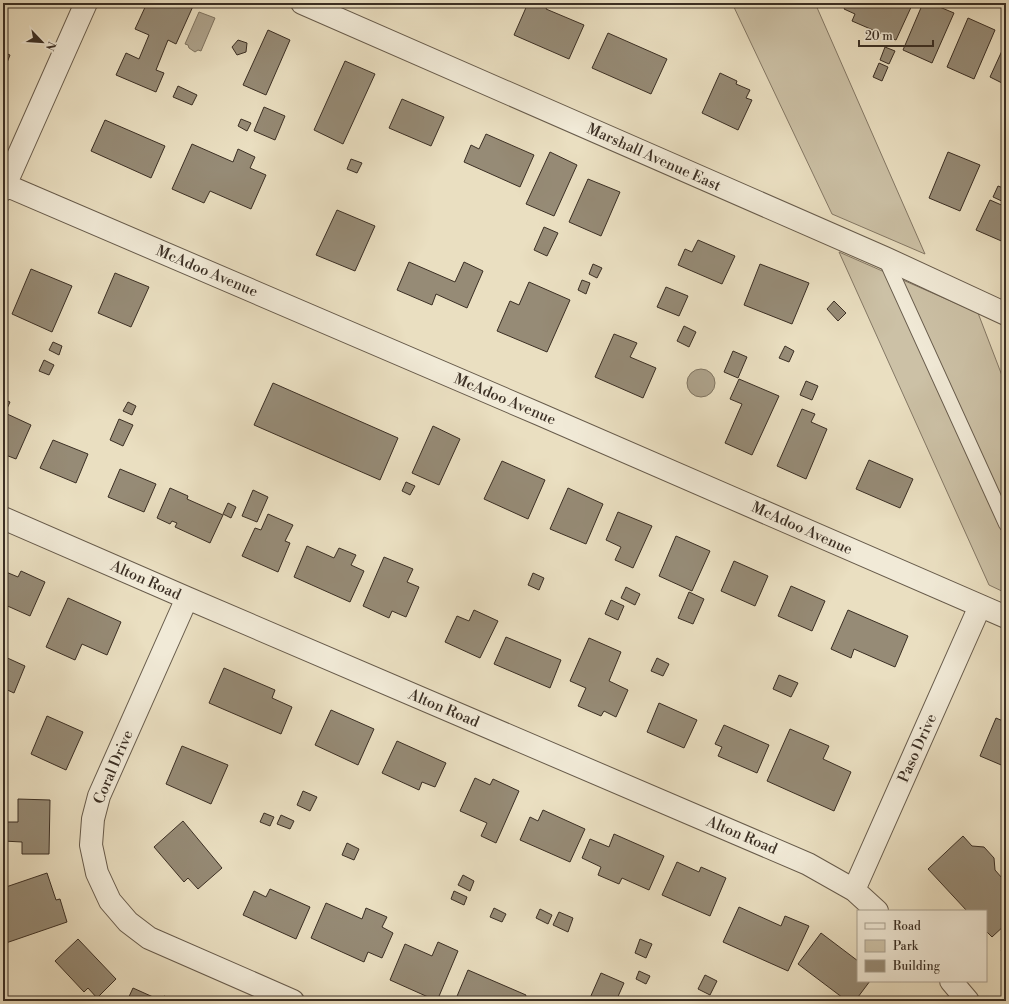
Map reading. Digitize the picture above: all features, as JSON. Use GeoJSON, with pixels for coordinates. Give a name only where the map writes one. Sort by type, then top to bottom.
{"type":"FeatureCollection","features":[{"type":"Feature","properties":{"kind":"street"},"geometry":{"type":"LineString","coordinates":[[4,186],[86,3]]}},
{"type":"Feature","properties":{"kind":"street","name":"Marshall Avenue East"},"geometry":{"type":"LineString","coordinates":[[302,3],[885,258],[1006,314]]}},
{"type":"Feature","properties":{"kind":"street","name":"McAdoo Avenue"},"geometry":{"type":"LineString","coordinates":[[4,186],[546,417],[1006,617]]}},
{"type":"Feature","properties":{"kind":"street","name":"Alton Road"},"geometry":{"type":"LineString","coordinates":[[3,518],[808,864],[854,890],[876,910]]}},
{"type":"Feature","properties":{"kind":"street","name":"Coral Drive"},"geometry":{"type":"LineString","coordinates":[[187,598],[99,796],[93,819],[91,845],[97,873],[110,901],[128,922],[149,938],[293,1001]]}},
{"type":"Feature","properties":{"kind":"street","name":"Paso Drive"},"geometry":{"type":"LineString","coordinates":[[854,890],[980,606]]}},
{"type":"Feature","properties":{"kind":"street"},"geometry":{"type":"LineString","coordinates":[[951,982],[968,1001]]}},
{"type":"Feature","properties":{"kind":"lane"},"geometry":{"type":"LineString","coordinates":[[885,258],[1006,524]]}},
{"type":"Feature","properties":{"kind":"green space"},"geometry":{"type":"Polygon","coordinates":[[[732,3],[815,3],[925,254],[832,214],[732,3]]]}},
{"type":"Feature","properties":{"kind":"green space"},"geometry":{"type":"Polygon","coordinates":[[[839,252],[978,313],[1006,386],[1006,593],[989,585],[839,252]]]}},
{"type":"Feature","properties":{"kind":"shaded area"},"geometry":{"type":"Polygon","coordinates":[[[199,12],[215,18],[201,51],[198,50],[195,52],[185,44],[199,12]]]}},
{"type":"Feature","properties":{"kind":"shaded area"},"geometry":{"type":"Polygon","coordinates":[[[701,369],[711,373],[715,383],[711,393],[701,397],[691,393],[687,383],[691,373],[701,369]]]}},
{"type":"Feature","properties":{"kind":"building"},"geometry":{"type":"Polygon","coordinates":[[[147,3],[194,4],[176,44],[168,40],[156,70],[164,73],[156,92],[116,75],[126,53],[139,59],[149,35],[135,29],[147,3]]]}},
{"type":"Feature","properties":{"kind":"building"},"geometry":{"type":"Polygon","coordinates":[[[528,3],[549,3],[546,9],[584,25],[569,59],[514,35],[528,3]]]}},
{"type":"Feature","properties":{"kind":"building"},"geometry":{"type":"Polygon","coordinates":[[[847,3],[913,3],[896,40],[852,21],[855,14],[844,9],[847,3]]]}},
{"type":"Feature","properties":{"kind":"building"},"geometry":{"type":"Polygon","coordinates":[[[923,3],[930,3],[954,13],[932,63],[903,50],[923,3]]]}},
{"type":"Feature","properties":{"kind":"building"},"geometry":{"type":"Polygon","coordinates":[[[968,18],[995,30],[974,79],[947,67],[968,18]]]}},
{"type":"Feature","properties":{"kind":"building"},"geometry":{"type":"Polygon","coordinates":[[[268,30],[290,40],[266,95],[243,85],[268,30]]]}},
{"type":"Feature","properties":{"kind":"building"},"geometry":{"type":"Polygon","coordinates":[[[608,33],[667,59],[651,94],[592,68],[608,33]]]}},
{"type":"Feature","properties":{"kind":"building"},"geometry":{"type":"Polygon","coordinates":[[[238,40],[247,43],[246,52],[237,55],[232,47],[238,40]]]}},
{"type":"Feature","properties":{"kind":"building"},"geometry":{"type":"Polygon","coordinates":[[[1006,42],[1006,85],[990,77],[1006,42]]]}},
{"type":"Feature","properties":{"kind":"building"},"geometry":{"type":"Polygon","coordinates":[[[885,47],[895,51],[889,64],[880,60],[885,47]]]}},
{"type":"Feature","properties":{"kind":"building"},"geometry":{"type":"Polygon","coordinates":[[[3,52],[10,55],[3,73],[3,52]]]}},
{"type":"Feature","properties":{"kind":"building"},"geometry":{"type":"Polygon","coordinates":[[[345,61],[375,74],[343,144],[314,130],[345,61]]]}},
{"type":"Feature","properties":{"kind":"building"},"geometry":{"type":"Polygon","coordinates":[[[879,63],[888,67],[882,81],[873,77],[879,63]]]}},
{"type":"Feature","properties":{"kind":"building"},"geometry":{"type":"Polygon","coordinates":[[[720,73],[737,81],[736,84],[750,90],[746,98],[752,100],[738,130],[702,113],[720,73]]]}},
{"type":"Feature","properties":{"kind":"building"},"geometry":{"type":"Polygon","coordinates":[[[178,86],[197,95],[192,105],[173,97],[178,86]]]}},
{"type":"Feature","properties":{"kind":"building"},"geometry":{"type":"Polygon","coordinates":[[[402,99],[444,117],[431,146],[389,128],[402,99]]]}},
{"type":"Feature","properties":{"kind":"building"},"geometry":{"type":"Polygon","coordinates":[[[264,107],[285,116],[275,140],[254,131],[264,107]]]}},
{"type":"Feature","properties":{"kind":"building"},"geometry":{"type":"Polygon","coordinates":[[[241,119],[251,123],[247,131],[238,126],[241,119]]]}},
{"type":"Feature","properties":{"kind":"building"},"geometry":{"type":"Polygon","coordinates":[[[105,120],[165,146],[151,178],[91,151],[105,120]]]}},
{"type":"Feature","properties":{"kind":"building"},"geometry":{"type":"Polygon","coordinates":[[[486,134],[534,155],[520,187],[464,162],[471,145],[479,149],[486,134]]]}},
{"type":"Feature","properties":{"kind":"building"},"geometry":{"type":"Polygon","coordinates":[[[192,144],[233,162],[238,149],[255,157],[250,168],[266,175],[251,209],[210,191],[204,203],[172,189],[192,144]]]}},
{"type":"Feature","properties":{"kind":"building"},"geometry":{"type":"Polygon","coordinates":[[[550,152],[577,165],[554,216],[526,204],[550,152]]]}},
{"type":"Feature","properties":{"kind":"building"},"geometry":{"type":"Polygon","coordinates":[[[948,152],[980,165],[960,211],[929,198],[948,152]]]}},
{"type":"Feature","properties":{"kind":"building"},"geometry":{"type":"Polygon","coordinates":[[[351,159],[362,163],[357,173],[347,169],[351,159]]]}},
{"type":"Feature","properties":{"kind":"building"},"geometry":{"type":"Polygon","coordinates":[[[588,179],[620,192],[601,236],[569,222],[588,179]]]}},
{"type":"Feature","properties":{"kind":"building"},"geometry":{"type":"Polygon","coordinates":[[[998,186],[1006,189],[1006,203],[993,197],[998,186]]]}},
{"type":"Feature","properties":{"kind":"building"},"geometry":{"type":"Polygon","coordinates":[[[990,200],[1006,207],[1006,243],[976,230],[990,200]]]}},
{"type":"Feature","properties":{"kind":"building"},"geometry":{"type":"Polygon","coordinates":[[[337,210],[375,226],[355,271],[316,255],[337,210]]]}},
{"type":"Feature","properties":{"kind":"building"},"geometry":{"type":"Polygon","coordinates":[[[544,227],[558,233],[547,256],[534,250],[544,227]]]}},
{"type":"Feature","properties":{"kind":"building"},"geometry":{"type":"Polygon","coordinates":[[[698,240],[735,256],[722,284],[678,265],[685,249],[692,252],[698,240]]]}},
{"type":"Feature","properties":{"kind":"building"},"geometry":{"type":"Polygon","coordinates":[[[409,262],[455,282],[464,262],[483,271],[467,308],[436,294],[432,305],[397,290],[409,262]]]}},
{"type":"Feature","properties":{"kind":"building"},"geometry":{"type":"Polygon","coordinates":[[[593,264],[602,268],[597,278],[589,274],[593,264]]]}},
{"type":"Feature","properties":{"kind":"building"},"geometry":{"type":"Polygon","coordinates":[[[760,264],[809,283],[792,324],[744,305],[760,264]]]}},
{"type":"Feature","properties":{"kind":"building"},"geometry":{"type":"Polygon","coordinates":[[[31,269],[72,286],[52,332],[12,314],[31,269]]]}},
{"type":"Feature","properties":{"kind":"building"},"geometry":{"type":"Polygon","coordinates":[[[115,273],[149,287],[131,327],[98,313],[115,273]]]}},
{"type":"Feature","properties":{"kind":"building"},"geometry":{"type":"Polygon","coordinates":[[[582,280],[590,283],[586,294],[578,290],[582,280]]]}},
{"type":"Feature","properties":{"kind":"building"},"geometry":{"type":"Polygon","coordinates":[[[529,282],[570,300],[547,352],[497,331],[510,301],[519,305],[529,282]]]}},
{"type":"Feature","properties":{"kind":"building"},"geometry":{"type":"Polygon","coordinates":[[[666,287],[688,296],[679,316],[657,307],[666,287]]]}},
{"type":"Feature","properties":{"kind":"building"},"geometry":{"type":"Polygon","coordinates":[[[834,301],[846,313],[838,321],[827,309],[834,301]]]}},
{"type":"Feature","properties":{"kind":"building"},"geometry":{"type":"Polygon","coordinates":[[[684,326],[696,332],[689,347],[677,341],[684,326]]]}},
{"type":"Feature","properties":{"kind":"building"},"geometry":{"type":"Polygon","coordinates":[[[614,334],[637,343],[630,357],[656,368],[643,398],[595,377],[614,334]]]}},
{"type":"Feature","properties":{"kind":"building"},"geometry":{"type":"Polygon","coordinates":[[[53,342],[62,346],[59,355],[49,350],[53,342]]]}},
{"type":"Feature","properties":{"kind":"building"},"geometry":{"type":"Polygon","coordinates":[[[785,346],[794,351],[789,362],[779,358],[785,346]]]}},
{"type":"Feature","properties":{"kind":"building"},"geometry":{"type":"Polygon","coordinates":[[[733,351],[747,357],[738,378],[724,372],[733,351]]]}},
{"type":"Feature","properties":{"kind":"building"},"geometry":{"type":"Polygon","coordinates":[[[44,360],[54,365],[49,375],[39,371],[44,360]]]}},
{"type":"Feature","properties":{"kind":"building"},"geometry":{"type":"Polygon","coordinates":[[[739,379],[779,396],[752,455],[725,443],[742,404],[730,399],[739,379]]]}},
{"type":"Feature","properties":{"kind":"building"},"geometry":{"type":"Polygon","coordinates":[[[806,381],[818,386],[812,400],[800,395],[806,381]]]}},
{"type":"Feature","properties":{"kind":"building"},"geometry":{"type":"Polygon","coordinates":[[[273,383],[398,438],[380,480],[254,425],[273,383]]]}},
{"type":"Feature","properties":{"kind":"building"},"geometry":{"type":"Polygon","coordinates":[[[3,399],[10,402],[5,413],[31,425],[16,459],[3,454],[3,399]]]}},
{"type":"Feature","properties":{"kind":"building"},"geometry":{"type":"Polygon","coordinates":[[[128,402],[136,406],[132,415],[123,411],[128,402]]]}},
{"type":"Feature","properties":{"kind":"building"},"geometry":{"type":"Polygon","coordinates":[[[802,409],[815,414],[811,422],[827,429],[806,479],[777,466],[802,409]]]}},
{"type":"Feature","properties":{"kind":"building"},"geometry":{"type":"Polygon","coordinates":[[[119,419],[133,425],[123,446],[110,440],[119,419]]]}},
{"type":"Feature","properties":{"kind":"building"},"geometry":{"type":"Polygon","coordinates":[[[433,426],[460,439],[439,485],[412,473],[433,426]]]}},
{"type":"Feature","properties":{"kind":"building"},"geometry":{"type":"Polygon","coordinates":[[[53,440],[88,454],[76,483],[40,468],[53,440]]]}},
{"type":"Feature","properties":{"kind":"building"},"geometry":{"type":"Polygon","coordinates":[[[869,460],[913,479],[900,508],[856,489],[869,460]]]}},
{"type":"Feature","properties":{"kind":"building"},"geometry":{"type":"Polygon","coordinates":[[[502,461],[545,480],[528,519],[484,499],[502,461]]]}},
{"type":"Feature","properties":{"kind":"building"},"geometry":{"type":"Polygon","coordinates":[[[120,469],[156,484],[144,512],[108,497],[120,469]]]}},
{"type":"Feature","properties":{"kind":"building"},"geometry":{"type":"Polygon","coordinates":[[[406,482],[415,486],[410,495],[402,491],[406,482]]]}},
{"type":"Feature","properties":{"kind":"building"},"geometry":{"type":"Polygon","coordinates":[[[170,488],[188,496],[187,499],[223,515],[210,543],[175,527],[177,523],[172,521],[170,524],[157,518],[170,488]]]}},
{"type":"Feature","properties":{"kind":"building"},"geometry":{"type":"Polygon","coordinates":[[[568,488],[603,504],[586,544],[550,529],[568,488]]]}},
{"type":"Feature","properties":{"kind":"building"},"geometry":{"type":"Polygon","coordinates":[[[253,490],[268,497],[257,522],[242,516],[253,490]]]}},
{"type":"Feature","properties":{"kind":"building"},"geometry":{"type":"Polygon","coordinates":[[[228,503],[236,507],[231,518],[223,514],[228,503]]]}},
{"type":"Feature","properties":{"kind":"building"},"geometry":{"type":"Polygon","coordinates":[[[618,512],[652,526],[633,568],[615,560],[621,547],[606,540],[618,512]]]}},
{"type":"Feature","properties":{"kind":"building"},"geometry":{"type":"Polygon","coordinates":[[[268,514],[293,525],[285,541],[290,543],[278,572],[242,556],[255,528],[261,530],[268,514]]]}},
{"type":"Feature","properties":{"kind":"building"},"geometry":{"type":"Polygon","coordinates":[[[676,536],[710,551],[692,591],[659,576],[676,536]]]}},
{"type":"Feature","properties":{"kind":"building"},"geometry":{"type":"Polygon","coordinates":[[[307,546],[334,558],[339,548],[356,555],[351,565],[364,571],[350,602],[294,577],[307,546]]]}},
{"type":"Feature","properties":{"kind":"building"},"geometry":{"type":"Polygon","coordinates":[[[384,557],[413,569],[407,582],[419,587],[406,617],[392,611],[389,618],[363,606],[384,557]]]}},
{"type":"Feature","properties":{"kind":"building"},"geometry":{"type":"Polygon","coordinates":[[[734,561],[768,576],[755,606],[721,591],[734,561]]]}},
{"type":"Feature","properties":{"kind":"building"},"geometry":{"type":"Polygon","coordinates":[[[21,571],[45,582],[30,616],[3,604],[3,580],[6,572],[18,577],[21,571]]]}},
{"type":"Feature","properties":{"kind":"building"},"geometry":{"type":"Polygon","coordinates":[[[533,573],[544,578],[539,590],[528,585],[533,573]]]}},
{"type":"Feature","properties":{"kind":"building"},"geometry":{"type":"Polygon","coordinates":[[[791,586],[825,601],[812,631],[778,616],[791,586]]]}},
{"type":"Feature","properties":{"kind":"building"},"geometry":{"type":"Polygon","coordinates":[[[626,587],[640,594],[635,605],[621,598],[626,587]]]}},
{"type":"Feature","properties":{"kind":"building"},"geometry":{"type":"Polygon","coordinates":[[[689,592],[704,599],[693,624],[678,618],[689,592]]]}},
{"type":"Feature","properties":{"kind":"building"},"geometry":{"type":"Polygon","coordinates":[[[68,598],[121,622],[107,655],[82,644],[75,660],[46,647],[68,598]]]}},
{"type":"Feature","properties":{"kind":"building"},"geometry":{"type":"Polygon","coordinates":[[[611,600],[624,606],[618,620],[605,614],[611,600]]]}},
{"type":"Feature","properties":{"kind":"building"},"geometry":{"type":"Polygon","coordinates":[[[474,610],[498,621],[480,658],[445,642],[457,616],[469,621],[474,610]]]}},
{"type":"Feature","properties":{"kind":"building"},"geometry":{"type":"Polygon","coordinates":[[[848,610],[908,636],[895,667],[854,649],[851,658],[831,649],[848,610]]]}},
{"type":"Feature","properties":{"kind":"building"},"geometry":{"type":"Polygon","coordinates":[[[506,637],[561,660],[550,688],[494,664],[506,637]]]}},
{"type":"Feature","properties":{"kind":"building"},"geometry":{"type":"Polygon","coordinates":[[[589,638],[621,652],[609,681],[628,690],[616,717],[604,711],[601,716],[578,706],[586,688],[570,681],[589,638]]]}},
{"type":"Feature","properties":{"kind":"building"},"geometry":{"type":"Polygon","coordinates":[[[3,656],[25,666],[14,693],[3,688],[3,656]]]}},
{"type":"Feature","properties":{"kind":"building"},"geometry":{"type":"Polygon","coordinates":[[[657,658],[669,664],[663,676],[651,671],[657,658]]]}},
{"type":"Feature","properties":{"kind":"building"},"geometry":{"type":"Polygon","coordinates":[[[224,668],[275,690],[272,698],[292,707],[281,734],[209,703],[224,668]]]}},
{"type":"Feature","properties":{"kind":"building"},"geometry":{"type":"Polygon","coordinates":[[[779,675],[798,683],[791,697],[773,689],[779,675]]]}},
{"type":"Feature","properties":{"kind":"building"},"geometry":{"type":"Polygon","coordinates":[[[659,703],[697,720],[684,748],[647,732],[659,703]]]}},
{"type":"Feature","properties":{"kind":"building"},"geometry":{"type":"Polygon","coordinates":[[[331,710],[374,729],[358,765],[315,745],[331,710]]]}},
{"type":"Feature","properties":{"kind":"building"},"geometry":{"type":"Polygon","coordinates":[[[1006,715],[1006,767],[980,756],[996,718],[1003,721],[1006,715]]]}},
{"type":"Feature","properties":{"kind":"building"},"geometry":{"type":"Polygon","coordinates":[[[47,716],[83,732],[66,770],[31,754],[47,716]]]}},
{"type":"Feature","properties":{"kind":"building"},"geometry":{"type":"Polygon","coordinates":[[[724,725],[769,745],[757,773],[718,756],[722,747],[715,744],[724,725]]]}},
{"type":"Feature","properties":{"kind":"building"},"geometry":{"type":"Polygon","coordinates":[[[790,729],[829,746],[823,759],[851,772],[834,811],[767,781],[790,729]]]}},
{"type":"Feature","properties":{"kind":"building"},"geometry":{"type":"Polygon","coordinates":[[[397,741],[446,763],[435,787],[422,782],[419,790],[382,773],[397,741]]]}},
{"type":"Feature","properties":{"kind":"building"},"geometry":{"type":"Polygon","coordinates":[[[182,746],[228,765],[211,804],[166,784],[182,746]]]}},
{"type":"Feature","properties":{"kind":"building"},"geometry":{"type":"Polygon","coordinates":[[[475,778],[490,785],[493,779],[519,791],[496,843],[481,836],[487,823],[460,811],[475,778]]]}},
{"type":"Feature","properties":{"kind":"building"},"geometry":{"type":"Polygon","coordinates":[[[303,791],[317,797],[310,811],[297,805],[303,791]]]}},
{"type":"Feature","properties":{"kind":"building"},"geometry":{"type":"Polygon","coordinates":[[[18,799],[50,800],[49,854],[22,854],[22,842],[3,841],[3,822],[18,822],[18,799]]]}},
{"type":"Feature","properties":{"kind":"building"},"geometry":{"type":"Polygon","coordinates":[[[543,810],[585,829],[570,862],[520,840],[530,817],[538,821],[543,810]]]}},
{"type":"Feature","properties":{"kind":"building"},"geometry":{"type":"Polygon","coordinates":[[[264,813],[274,817],[270,826],[260,822],[264,813]]]}},
{"type":"Feature","properties":{"kind":"building"},"geometry":{"type":"Polygon","coordinates":[[[281,815],[294,821],[290,829],[277,824],[281,815]]]}},
{"type":"Feature","properties":{"kind":"building"},"geometry":{"type":"Polygon","coordinates":[[[183,821],[222,868],[198,889],[188,878],[184,882],[154,847],[183,821]]]}},
{"type":"Feature","properties":{"kind":"building"},"geometry":{"type":"Polygon","coordinates":[[[614,834],[664,856],[649,890],[622,878],[619,884],[598,875],[601,867],[582,858],[590,839],[609,847],[614,834]]]}},
{"type":"Feature","properties":{"kind":"building"},"geometry":{"type":"Polygon","coordinates":[[[963,836],[972,846],[984,847],[994,858],[995,870],[1002,878],[1006,875],[1006,924],[992,937],[987,932],[987,910],[966,910],[928,869],[963,836]]]}},
{"type":"Feature","properties":{"kind":"building"},"geometry":{"type":"Polygon","coordinates":[[[347,843],[359,849],[354,860],[342,855],[347,843]]]}},
{"type":"Feature","properties":{"kind":"building"},"geometry":{"type":"Polygon","coordinates":[[[677,862],[699,872],[701,867],[726,878],[710,916],[662,895],[677,862]]]}},
{"type":"Feature","properties":{"kind":"building"},"geometry":{"type":"Polygon","coordinates":[[[47,873],[56,900],[60,899],[67,922],[3,944],[3,888],[47,873]]]}},
{"type":"Feature","properties":{"kind":"building"},"geometry":{"type":"Polygon","coordinates":[[[463,875],[474,881],[470,891],[458,885],[463,875]]]}},
{"type":"Feature","properties":{"kind":"building"},"geometry":{"type":"Polygon","coordinates":[[[270,889],[310,907],[296,939],[243,915],[254,891],[266,897],[270,889]]]}},
{"type":"Feature","properties":{"kind":"building"},"geometry":{"type":"Polygon","coordinates":[[[454,891],[467,897],[464,905],[451,899],[454,891]]]}},
{"type":"Feature","properties":{"kind":"building"},"geometry":{"type":"Polygon","coordinates":[[[326,903],[362,919],[366,908],[387,917],[382,927],[393,933],[382,958],[368,952],[364,962],[311,938],[326,903]]]}},
{"type":"Feature","properties":{"kind":"building"},"geometry":{"type":"Polygon","coordinates":[[[739,907],[781,926],[785,916],[809,926],[788,971],[723,942],[739,907]]]}},
{"type":"Feature","properties":{"kind":"building"},"geometry":{"type":"Polygon","coordinates":[[[494,908],[506,914],[502,922],[490,917],[494,908]]]}},
{"type":"Feature","properties":{"kind":"building"},"geometry":{"type":"Polygon","coordinates":[[[540,909],[552,915],[548,924],[536,918],[540,909]]]}},
{"type":"Feature","properties":{"kind":"building"},"geometry":{"type":"Polygon","coordinates":[[[559,912],[573,918],[568,932],[553,925],[559,912]]]}},
{"type":"Feature","properties":{"kind":"building"},"geometry":{"type":"Polygon","coordinates":[[[821,933],[857,960],[857,982],[869,982],[855,1001],[847,1001],[798,964],[821,933]]]}},
{"type":"Feature","properties":{"kind":"building"},"geometry":{"type":"Polygon","coordinates":[[[78,939],[116,979],[97,998],[88,988],[84,992],[55,961],[78,939]]]}},
{"type":"Feature","properties":{"kind":"building"},"geometry":{"type":"Polygon","coordinates":[[[640,939],[652,944],[646,958],[635,953],[640,939]]]}},
{"type":"Feature","properties":{"kind":"building"},"geometry":{"type":"Polygon","coordinates":[[[438,942],[458,951],[437,1001],[390,980],[405,944],[432,956],[438,942]]]}},
{"type":"Feature","properties":{"kind":"building"},"geometry":{"type":"Polygon","coordinates":[[[1006,946],[1006,957],[1001,950],[1006,946]]]}},
{"type":"Feature","properties":{"kind":"building"},"geometry":{"type":"Polygon","coordinates":[[[468,970],[526,995],[524,1001],[455,1001],[468,970]]]}},
{"type":"Feature","properties":{"kind":"building"},"geometry":{"type":"Polygon","coordinates":[[[639,971],[650,976],[646,984],[636,979],[639,971]]]}},
{"type":"Feature","properties":{"kind":"building"},"geometry":{"type":"Polygon","coordinates":[[[601,973],[624,983],[616,1001],[596,1001],[590,998],[601,973]]]}},
{"type":"Feature","properties":{"kind":"building"},"geometry":{"type":"Polygon","coordinates":[[[705,975],[717,981],[710,995],[698,989],[705,975]]]}},
{"type":"Feature","properties":{"kind":"building"},"geometry":{"type":"Polygon","coordinates":[[[133,988],[162,1001],[127,1001],[133,988]]]}},
{"type":"Feature","properties":{"kind":"building"},"geometry":{"type":"Polygon","coordinates":[[[164,996],[175,1001],[162,1001],[164,996]]]}}]}
